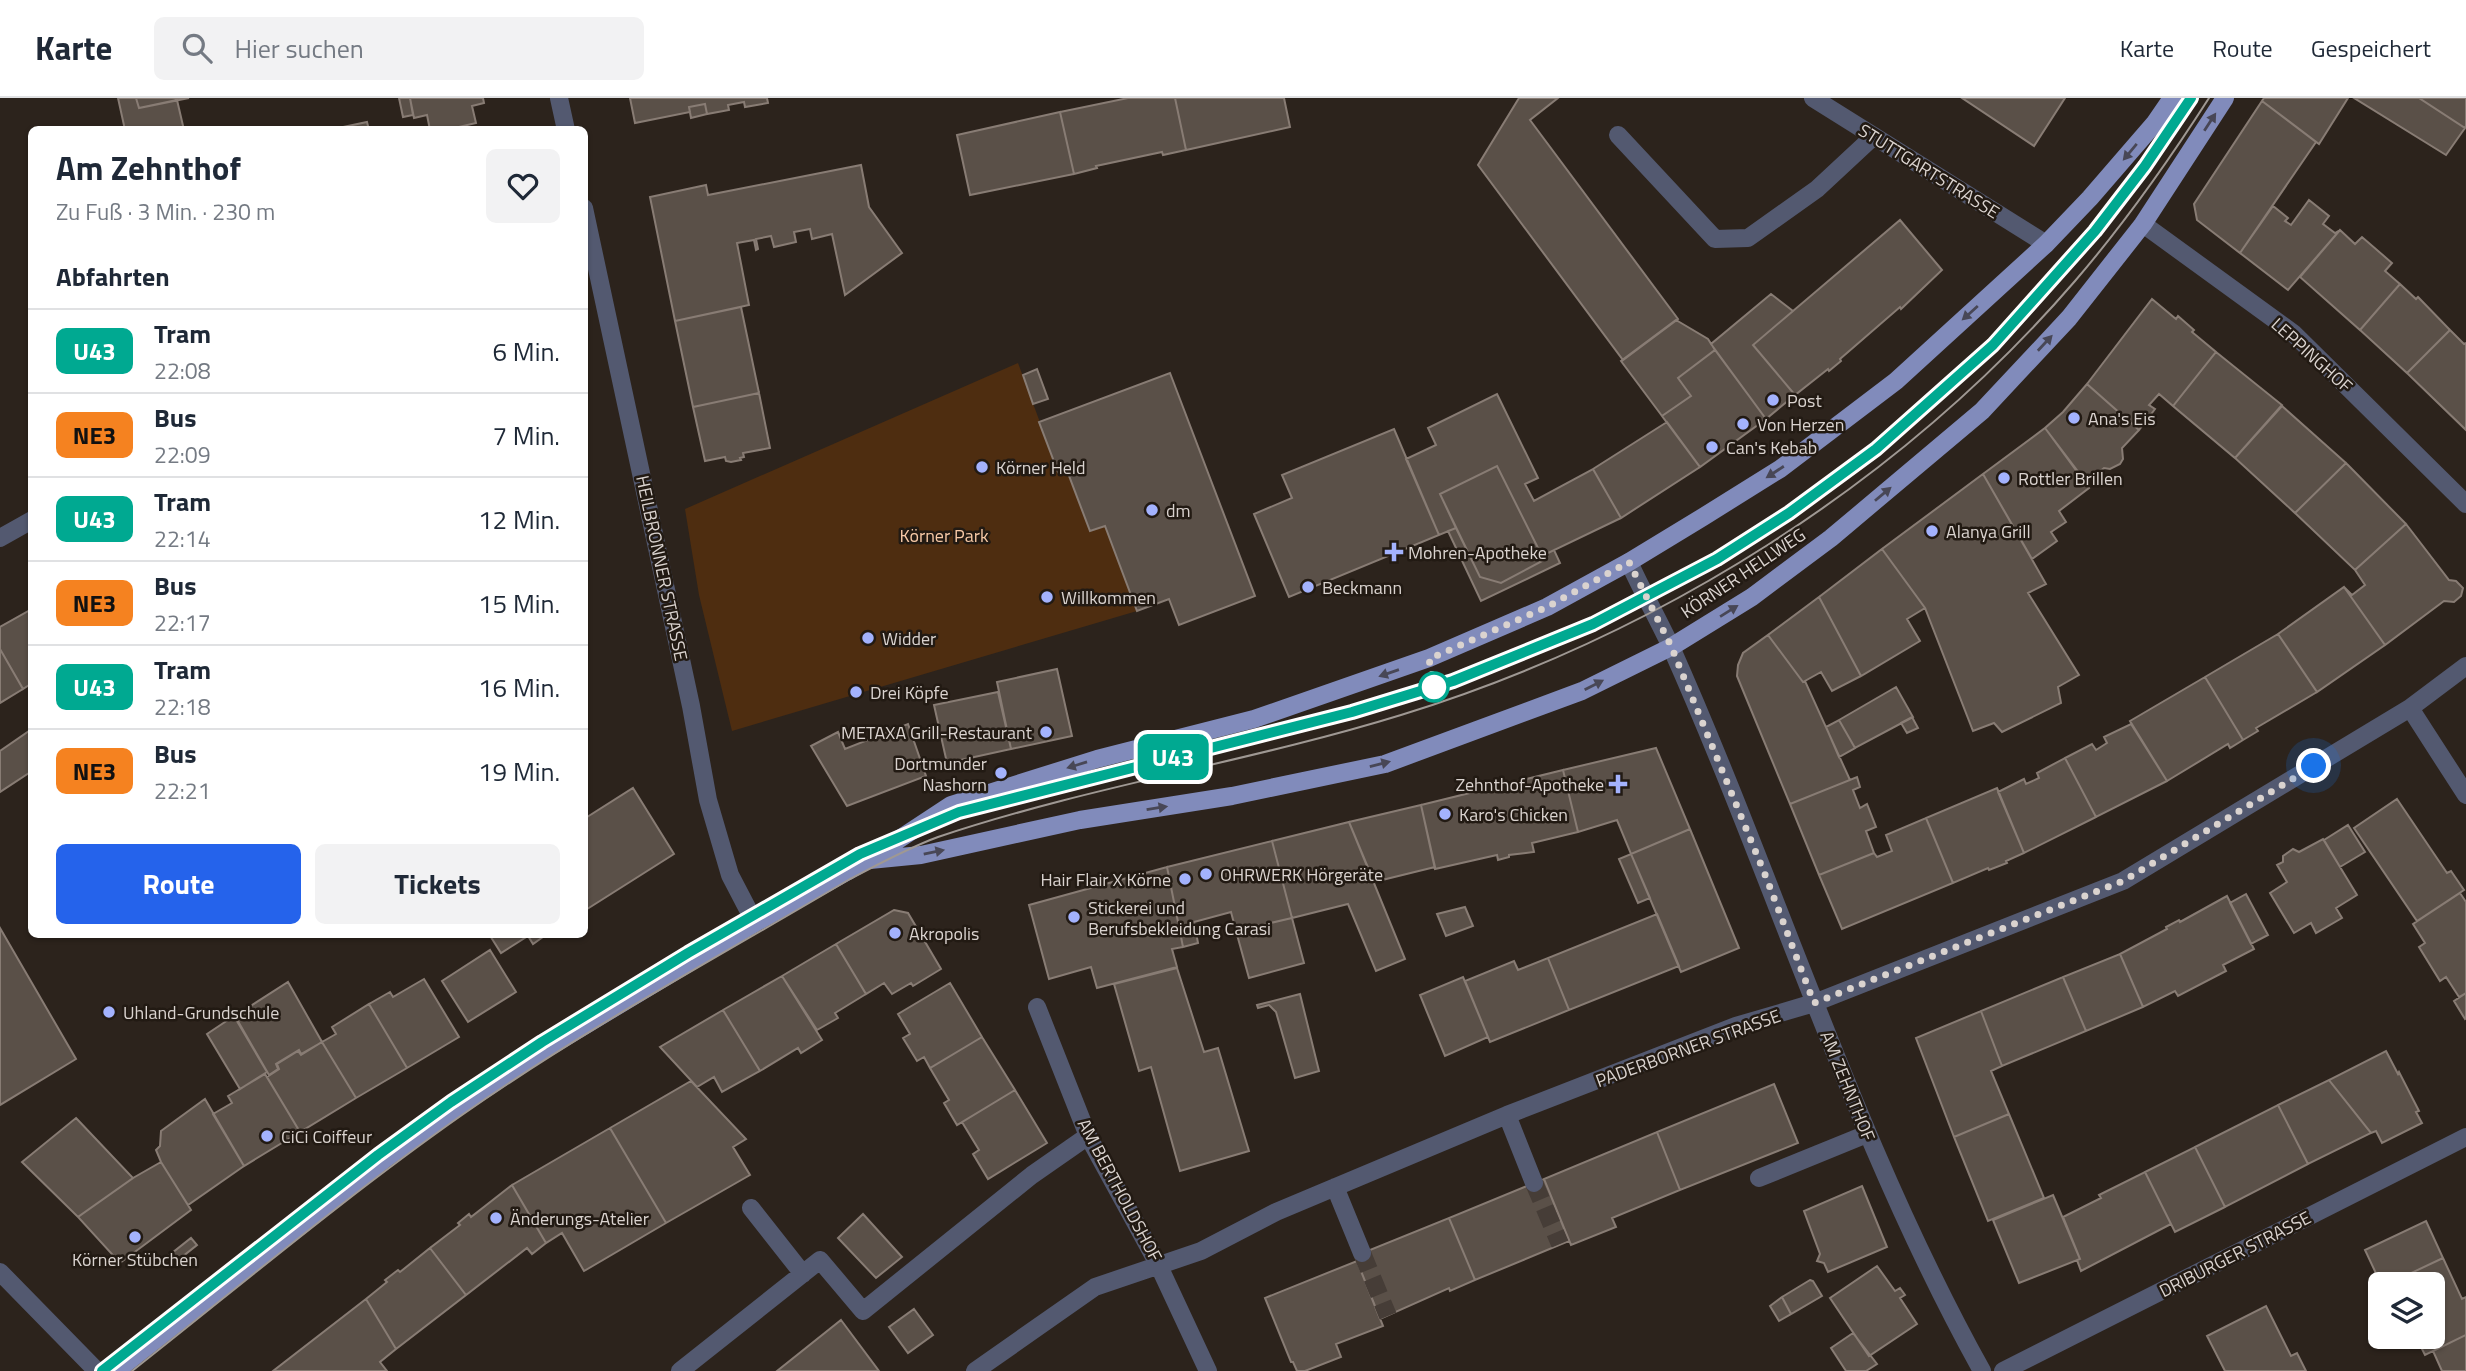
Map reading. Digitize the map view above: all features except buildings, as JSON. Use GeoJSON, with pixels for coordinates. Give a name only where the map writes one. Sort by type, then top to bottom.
{"type":"FeatureCollection","features":[{"type":"Feature","properties":{"kind":"main road","name":"KÖRNER HELLWEG"},"geometry":{"type":"LineString","coordinates":[[116,1371],[385,1159],[455,1109],[534,1056],[754,923],[866,861],[951,805],[1097,759],[1254,719],[1429,659],[1547,607],[1629,562],[1780,469],[1896,381],[2046,244],[2154,124],[2172,98]]}},
{"type":"Feature","properties":{"kind":"main road","name":"KÖRNER HELLWEG"},"geometry":{"type":"LineString","coordinates":[[866,861],[921,855],[1080,820],[1232,796],[1385,764],[1582,691],[1671,646],[1752,597],[1831,538],[1982,411],[2068,318],[2143,224],[2225,98]]}},
{"type":"Feature","properties":{"kind":"street"},"geometry":{"type":"LineString","coordinates":[[559,98],[565,126]]}},
{"type":"Feature","properties":{"kind":"street","name":"STUTTGARTSTRASSE"},"geometry":{"type":"LineString","coordinates":[[1813,98],[2046,244]]}},
{"type":"Feature","properties":{"kind":"street"},"geometry":{"type":"LineString","coordinates":[[1618,135],[1715,239],[1748,239],[1817,189],[1874,136]]}},
{"type":"Feature","properties":{"kind":"street","name":"LEPPINGHOF"},"geometry":{"type":"LineString","coordinates":[[2143,224],[2293,333],[2466,503]]}},
{"type":"Feature","properties":{"kind":"street","name":"HEILBRONNER STRASSE"},"geometry":{"type":"LineString","coordinates":[[590,254],[691,706],[708,800],[730,875],[754,923]]}},
{"type":"Feature","properties":{"kind":"street"},"geometry":{"type":"LineString","coordinates":[[0,538],[28,522]]}},
{"type":"Feature","properties":{"kind":"street","name":"AM ZEHNTHOF"},"geometry":{"type":"LineString","coordinates":[[1629,562],[1671,646],[1867,1134],[1948,1309],[1982,1371]]}},
{"type":"Feature","properties":{"kind":"street","name":"PADERBORNER STRASSE"},"geometry":{"type":"LineString","coordinates":[[975,1371],[1095,1287],[1200,1251],[1276,1212],[1507,1115],[1736,1026],[1814,1003],[2123,881],[2410,708],[2466,666]]}},
{"type":"Feature","properties":{"kind":"street"},"geometry":{"type":"LineString","coordinates":[[2410,708],[2466,795]]}},
{"type":"Feature","properties":{"kind":"street","name":"AM BERTHOLDSHOF"},"geometry":{"type":"LineString","coordinates":[[1037,1007],[1088,1136],[1158,1264],[1208,1371]]}},
{"type":"Feature","properties":{"kind":"street"},"geometry":{"type":"LineString","coordinates":[[1507,1115],[1534,1183]]}},
{"type":"Feature","properties":{"kind":"street"},"geometry":{"type":"LineString","coordinates":[[1759,1178],[1867,1134]]}},
{"type":"Feature","properties":{"kind":"street"},"geometry":{"type":"LineString","coordinates":[[680,1371],[820,1260],[863,1311],[1032,1175],[1088,1136]]}},
{"type":"Feature","properties":{"kind":"street","name":"DRIBURGER STRASSE"},"geometry":{"type":"LineString","coordinates":[[2003,1371],[2466,1137]]}},
{"type":"Feature","properties":{"kind":"street"},"geometry":{"type":"LineString","coordinates":[[1335,1187],[1362,1253]]}},
{"type":"Feature","properties":{"kind":"street"},"geometry":{"type":"LineString","coordinates":[[751,1209],[803,1275]]}},
{"type":"Feature","properties":{"kind":"street"},"geometry":{"type":"LineString","coordinates":[[0,1272],[97,1371]]}},
{"type":"Feature","properties":{"kind":"green space","name":"Körner Park"},"geometry":{"type":"Polygon","coordinates":[[[1018,363],[1058,471],[1066,468],[1090,531],[1105,526],[1137,611],[732,731],[699,595],[685,509],[1018,363]]]}},
{"type":"Feature","properties":{"kind":"tunnel"},"geometry":{"type":"LineString","coordinates":[[1534,1183],[1560,1244]]}},
{"type":"Feature","properties":{"kind":"tunnel"},"geometry":{"type":"LineString","coordinates":[[1362,1253],[1388,1316]]}},
{"type":"Feature","properties":{"kind":"tram line"},"geometry":{"type":"LineString","coordinates":[[102,1371],[378,1155],[451,1102],[542,1042],[751,916],[860,854],[959,812],[1352,712],[1453,681],[1593,624],[1716,559],[1789,513],[1876,449],[1993,345],[2095,231],[2145,166],[2191,98]]}},
{"type":"Feature","properties":{"kind":"tram line","name":"U43"},"geometry":{"type":"LineString","coordinates":[[102,1371],[378,1155],[451,1102],[542,1042],[688,953],[860,854],[959,812],[1352,712],[1453,681],[1593,624],[1717,559],[1789,513],[1876,449],[1993,345],[2095,231],[2145,166],[2191,98]]}},
{"type":"Feature","properties":{"kind":"tram line"},"geometry":{"type":"LineString","coordinates":[[132,1371],[378,1177],[509,1083],[654,993],[883,862],[938,837],[995,819],[1344,732],[1496,682],[1590,642],[1681,596],[1768,545],[1852,487],[1932,423],[2006,355],[2075,281],[2111,237],[2162,169],[2209,98]]}},
{"type":"Feature","properties":{"kind":"place","name":"Post"},"geometry":{"type":"Point","coordinates":[1773,400]}},
{"type":"Feature","properties":{"kind":"place","name":"Ana's Eis"},"geometry":{"type":"Point","coordinates":[2074,418]}},
{"type":"Feature","properties":{"kind":"place","name":"Von Herzen"},"geometry":{"type":"Point","coordinates":[1743,424]}},
{"type":"Feature","properties":{"kind":"place","name":"Can's Kebab"},"geometry":{"type":"Point","coordinates":[1712,447]}},
{"type":"Feature","properties":{"kind":"place","name":"Körner Held"},"geometry":{"type":"Point","coordinates":[982,467]}},
{"type":"Feature","properties":{"kind":"place","name":"Rottler Brillen"},"geometry":{"type":"Point","coordinates":[2004,478]}},
{"type":"Feature","properties":{"kind":"place","name":"dm"},"geometry":{"type":"Point","coordinates":[1152,510]}},
{"type":"Feature","properties":{"kind":"place","name":"Alanya Grill"},"geometry":{"type":"Point","coordinates":[1932,531]}},
{"type":"Feature","properties":{"kind":"place","name":"Mohren-Apotheke"},"geometry":{"type":"Point","coordinates":[1394,552]}},
{"type":"Feature","properties":{"kind":"place","name":"Beckmann"},"geometry":{"type":"Point","coordinates":[1308,587]}},
{"type":"Feature","properties":{"kind":"place","name":"Willkommen"},"geometry":{"type":"Point","coordinates":[1047,597]}},
{"type":"Feature","properties":{"kind":"place","name":"Widder"},"geometry":{"type":"Point","coordinates":[868,638]}},
{"type":"Feature","properties":{"kind":"place","name":"Drei Köpfe"},"geometry":{"type":"Point","coordinates":[856,692]}},
{"type":"Feature","properties":{"kind":"place","name":"METAXA Grill-Restaurant"},"geometry":{"type":"Point","coordinates":[1046,732]}},
{"type":"Feature","properties":{"kind":"place","name":"Dortmunder Nashorn"},"geometry":{"type":"Point","coordinates":[1001,773]}},
{"type":"Feature","properties":{"kind":"place","name":"Zehnthof-Apotheke"},"geometry":{"type":"Point","coordinates":[1618,784]}},
{"type":"Feature","properties":{"kind":"place","name":"Karo's Chicken"},"geometry":{"type":"Point","coordinates":[1445,814]}},
{"type":"Feature","properties":{"kind":"place","name":"OHRWERK Hörgeräte"},"geometry":{"type":"Point","coordinates":[1206,874]}},
{"type":"Feature","properties":{"kind":"place","name":"Hair Flair X Körne"},"geometry":{"type":"Point","coordinates":[1185,879]}},
{"type":"Feature","properties":{"kind":"place","name":"Stickerei und Berufsbekleidung Carasi"},"geometry":{"type":"Point","coordinates":[1074,917]}},
{"type":"Feature","properties":{"kind":"place","name":"Akropolis"},"geometry":{"type":"Point","coordinates":[895,933]}},
{"type":"Feature","properties":{"kind":"place","name":"Uhland-Grundschule"},"geometry":{"type":"Point","coordinates":[109,1012]}},
{"type":"Feature","properties":{"kind":"place","name":"CiCi Coiffeur"},"geometry":{"type":"Point","coordinates":[267,1136]}},
{"type":"Feature","properties":{"kind":"place","name":"Änderungs-Atelier"},"geometry":{"type":"Point","coordinates":[496,1218]}},
{"type":"Feature","properties":{"kind":"place","name":"Körner Stübchen"},"geometry":{"type":"Point","coordinates":[135,1237]}},
{"type":"Feature","properties":{"kind":"route"},"geometry":{"type":"LineString","coordinates":[[1434,687],[1429,659],[1547,607],[1629,562],[1671,646],[1766,877],[1814,1003],[2123,881],[2314,766]]}}]}
